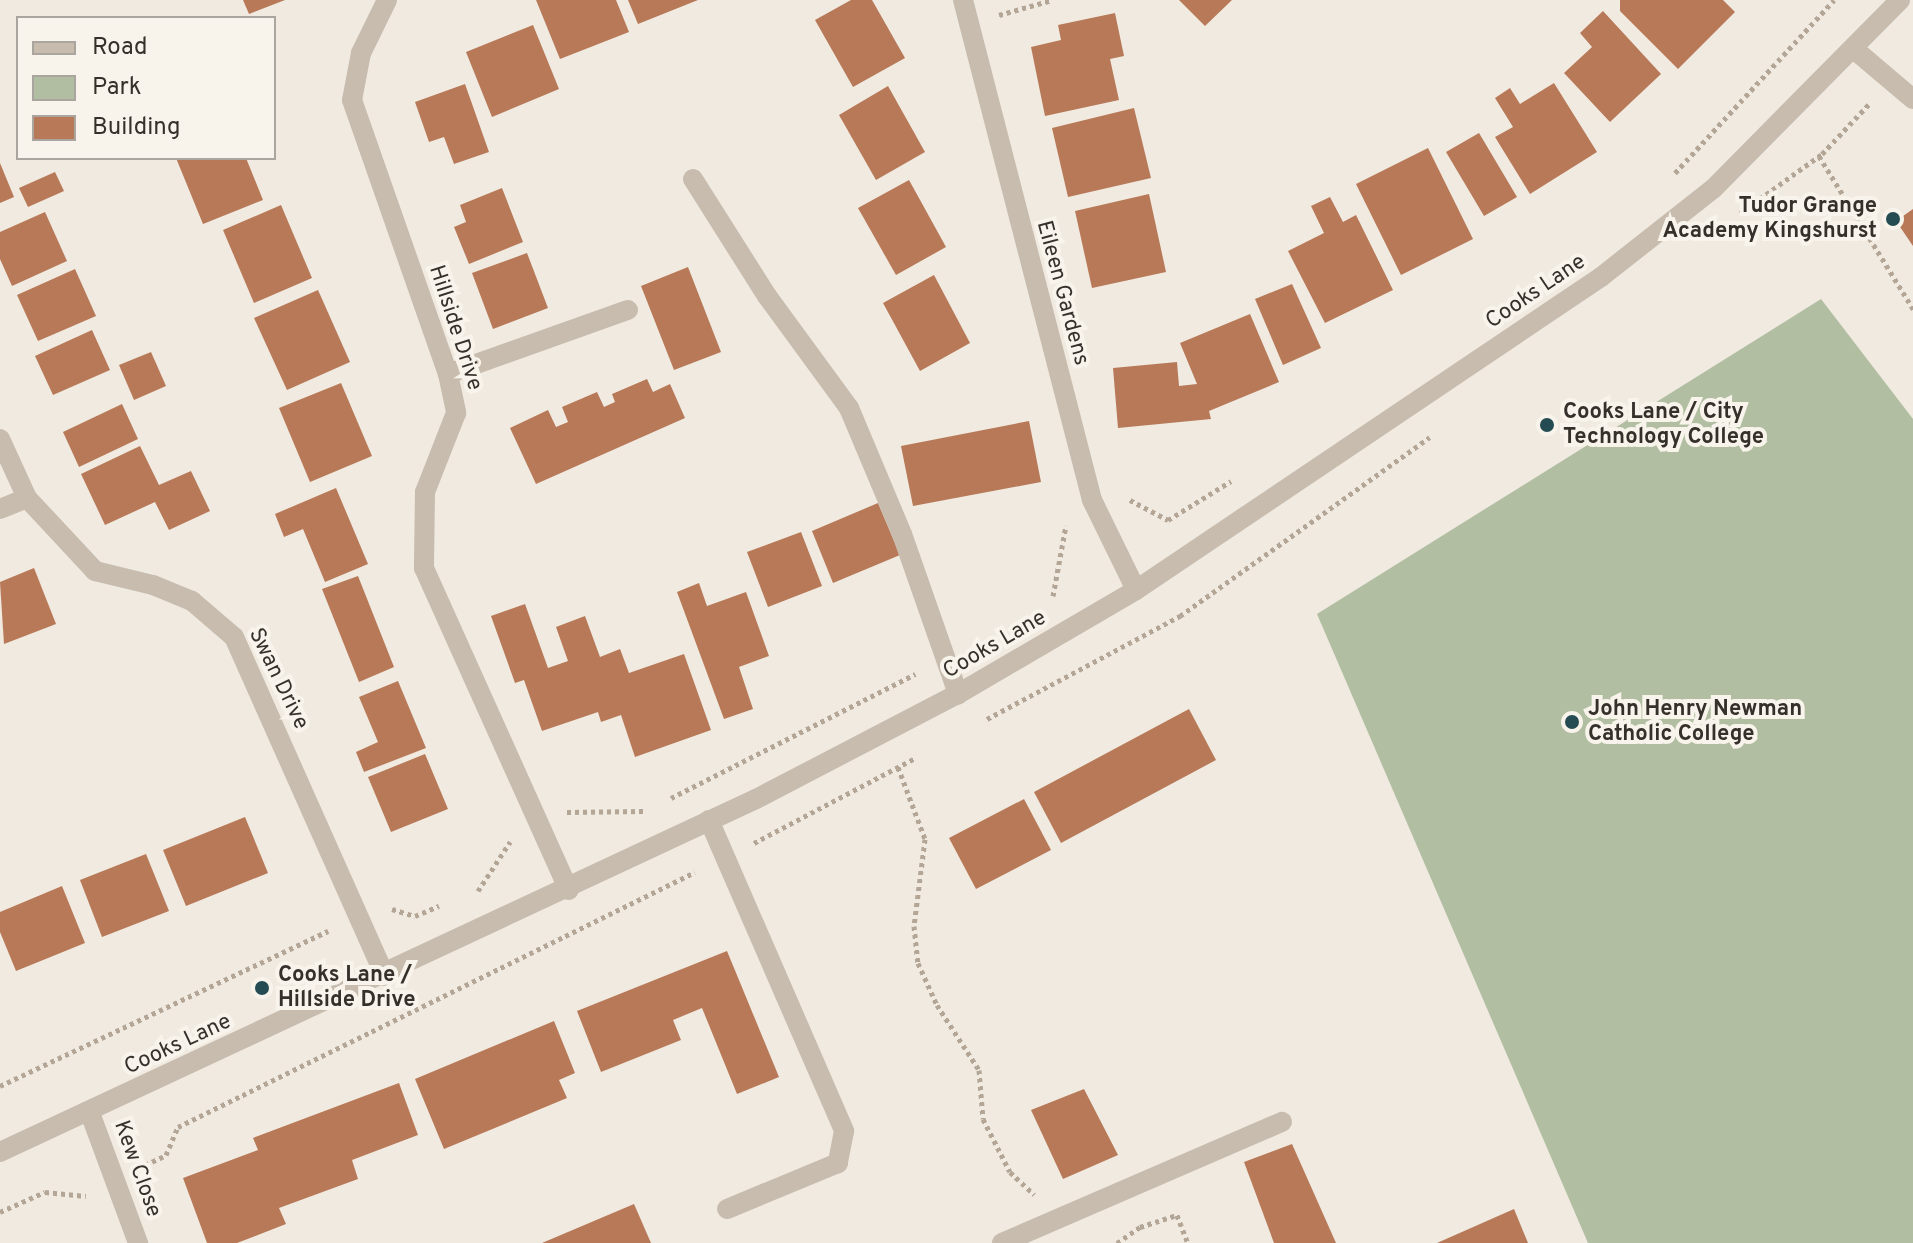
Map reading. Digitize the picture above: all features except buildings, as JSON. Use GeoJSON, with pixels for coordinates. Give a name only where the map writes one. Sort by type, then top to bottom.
{"type":"FeatureCollection","features":[{"type":"Feature","properties":{"kind":"street","name":"Hillside Drive"},"geometry":{"type":"LineString","coordinates":[[387,0],[361,53],[352,100],[448,374],[456,413],[425,492],[424,568],[569,890]]}},
{"type":"Feature","properties":{"kind":"street","name":"Eileen Gardens"},"geometry":{"type":"LineString","coordinates":[[963,0],[1092,500],[1136,590]]}},
{"type":"Feature","properties":{"kind":"street","name":"Cooks Lane"},"geometry":{"type":"LineString","coordinates":[[0,1152],[569,890],[958,694],[1136,590],[1601,277],[1713,189],[1855,50],[1900,0]]}},
{"type":"Feature","properties":{"kind":"street"},"geometry":{"type":"LineString","coordinates":[[1855,50],[1913,99]]}},
{"type":"Feature","properties":{"kind":"street"},"geometry":{"type":"LineString","coordinates":[[693,179],[767,296],[849,408],[902,534],[958,694]]}},
{"type":"Feature","properties":{"kind":"street"},"geometry":{"type":"LineString","coordinates":[[448,374],[628,310]]}},
{"type":"Feature","properties":{"kind":"street","name":"Swan Drive"},"geometry":{"type":"LineString","coordinates":[[0,439],[27,498],[95,571],[153,585],[192,601],[234,637],[385,976]]}},
{"type":"Feature","properties":{"kind":"street"},"geometry":{"type":"LineString","coordinates":[[0,509],[27,498]]}},
{"type":"Feature","properties":{"kind":"street"},"geometry":{"type":"LineString","coordinates":[[709,820],[844,1131],[838,1163],[727,1209]]}},
{"type":"Feature","properties":{"kind":"street","name":"Kew Close"},"geometry":{"type":"LineString","coordinates":[[90,1113],[138,1243]]}},
{"type":"Feature","properties":{"kind":"street"},"geometry":{"type":"LineString","coordinates":[[1002,1243],[1282,1122]]}},
{"type":"Feature","properties":{"kind":"path"},"geometry":{"type":"LineString","coordinates":[[967,23],[1052,0]]}},
{"type":"Feature","properties":{"kind":"path"},"geometry":{"type":"LineString","coordinates":[[1819,156],[1913,309]]}},
{"type":"Feature","properties":{"kind":"path"},"geometry":{"type":"LineString","coordinates":[[898,767],[925,839],[914,926],[918,963],[937,1005],[979,1070],[983,1119],[1010,1172],[1065,1215]]}},
{"type":"Feature","properties":{"kind":"path"},"geometry":{"type":"LineString","coordinates":[[1117,1243],[1140,1227],[1177,1215],[1188,1243]]}},
{"type":"Feature","properties":{"kind":"green space"},"geometry":{"type":"Polygon","coordinates":[[[1821,299],[1913,419],[1913,1243],[1588,1243],[1317,614],[1821,299]]]}},
{"type":"Feature","properties":{"kind":"place","name":"Tudor Grange Academy Kingshurst"},"geometry":{"type":"Point","coordinates":[1893,219]}},
{"type":"Feature","properties":{"kind":"place","name":"Cooks Lane / City Technology College"},"geometry":{"type":"Point","coordinates":[1547,425]}},
{"type":"Feature","properties":{"kind":"place","name":"John Henry Newman Catholic College"},"geometry":{"type":"Point","coordinates":[1572,722]}},
{"type":"Feature","properties":{"kind":"place","name":"Cooks Lane / Hillside Drive"},"geometry":{"type":"Point","coordinates":[262,988]}}]}
